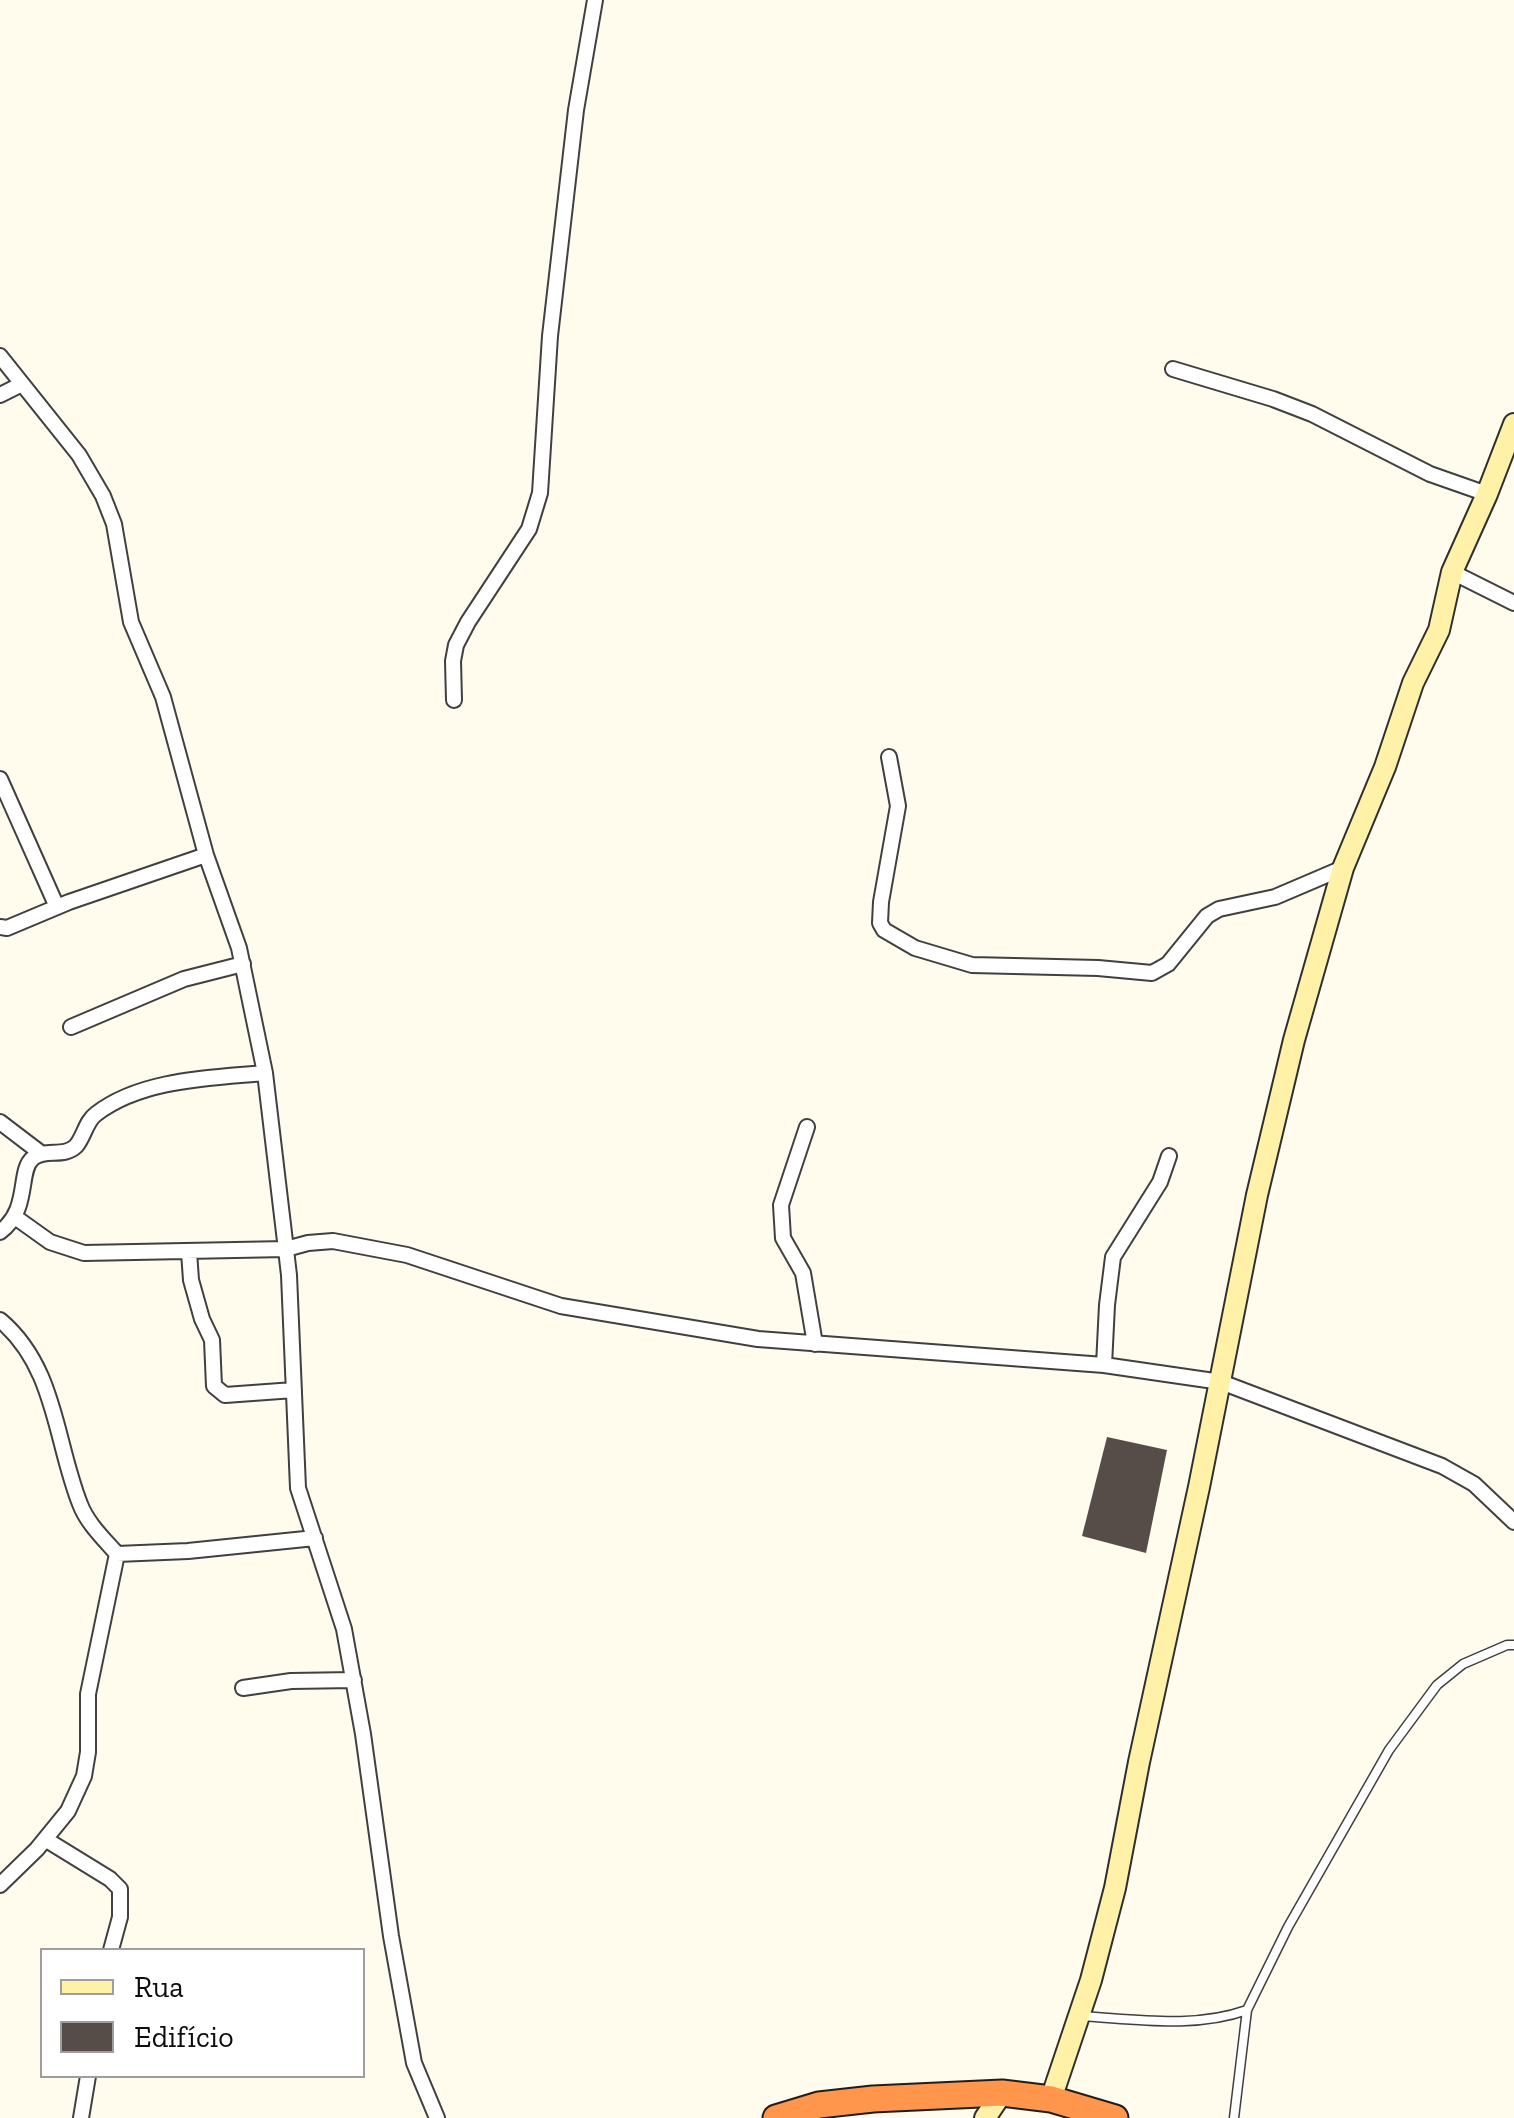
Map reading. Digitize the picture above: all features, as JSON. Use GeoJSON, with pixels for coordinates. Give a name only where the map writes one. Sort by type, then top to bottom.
{"type":"FeatureCollection","features":[{"type":"Feature","properties":{"kind":"highway"},"geometry":{"type":"LineString","coordinates":[[776,2118],[819,2105],[873,2099],[1002,2093],[1051,2099],[1116,2118]]}},
{"type":"Feature","properties":{"kind":"street"},"geometry":{"type":"LineString","coordinates":[[454,700],[456,644],[529,529],[540,493],[550,336],[576,110],[595,0]]}},
{"type":"Feature","properties":{"kind":"street"},"geometry":{"type":"LineString","coordinates":[[0,356],[79,454],[103,496],[114,524],[131,622],[163,697],[206,855],[243,964],[265,1073],[286,1249],[298,1488],[344,1629],[414,2063],[437,2118]]}},
{"type":"Feature","properties":{"kind":"street"},"geometry":{"type":"LineString","coordinates":[[1173,369],[1312,414],[1430,474],[1487,494]]}},
{"type":"Feature","properties":{"kind":"street"},"geometry":{"type":"LineString","coordinates":[[0,395],[22,384]]}},
{"type":"Feature","properties":{"kind":"street"},"geometry":{"type":"LineString","coordinates":[[1051,2099],[1115,1888],[1257,1195],[1294,1040],[1343,868],[1414,683],[1440,630],[1452,572],[1514,424]]}},
{"type":"Feature","properties":{"kind":"street"},"geometry":{"type":"LineString","coordinates":[[1452,572],[1514,604]]}},
{"type":"Feature","properties":{"kind":"street"},"geometry":{"type":"LineString","coordinates":[[889,757],[898,806],[880,923],[884,930],[915,948],[972,965],[1152,973],[1168,964],[1207,916],[1219,909],[1275,897],[1343,868]]}},
{"type":"Feature","properties":{"kind":"street"},"geometry":{"type":"LineString","coordinates":[[0,780],[57,907]]}},
{"type":"Feature","properties":{"kind":"street"},"geometry":{"type":"LineString","coordinates":[[0,928],[206,855]]}},
{"type":"Feature","properties":{"kind":"street"},"geometry":{"type":"LineString","coordinates":[[71,1026],[184,979],[243,964]]}},
{"type":"Feature","properties":{"kind":"street"},"geometry":{"type":"LineString","coordinates":[[0,1232],[11,1224],[21,1204],[33,1158],[65,1153],[76,1146],[92,1116],[126,1096],[188,1079],[265,1073]]}},
{"type":"Feature","properties":{"kind":"street"},"geometry":{"type":"LineString","coordinates":[[0,1122],[42,1154]]}},
{"type":"Feature","properties":{"kind":"street"},"geometry":{"type":"LineString","coordinates":[[808,1127],[781,1204],[784,1238],[804,1273],[814,1344]]}},
{"type":"Feature","properties":{"kind":"street"},"geometry":{"type":"LineString","coordinates":[[1104,1365],[1114,1257],[1160,1182],[1168,1156]]}},
{"type":"Feature","properties":{"kind":"street"},"geometry":{"type":"LineString","coordinates":[[15,1217],[50,1242],[84,1254],[286,1249],[333,1241],[408,1255],[561,1306],[758,1339],[1104,1365],[1221,1382],[1442,1466],[1474,1484],[1514,1522]]}},
{"type":"Feature","properties":{"kind":"street"},"geometry":{"type":"LineString","coordinates":[[189,1252],[191,1280],[212,1340],[214,1386],[225,1395],[294,1390]]}},
{"type":"Feature","properties":{"kind":"street"},"geometry":{"type":"LineString","coordinates":[[0,1320],[22,1340],[34,1360],[52,1403],[80,1506],[117,1554]]}},
{"type":"Feature","properties":{"kind":"street"},"geometry":{"type":"LineString","coordinates":[[117,1554],[315,1538]]}},
{"type":"Feature","properties":{"kind":"street"},"geometry":{"type":"LineString","coordinates":[[0,1885],[68,1810],[84,1776],[88,1694],[117,1554]]}},
{"type":"Feature","properties":{"kind":"street"},"geometry":{"type":"LineString","coordinates":[[243,1688],[291,1681],[354,1680]]}},
{"type":"Feature","properties":{"kind":"street"},"geometry":{"type":"LineString","coordinates":[[45,1839],[120,1889],[120,1917],[112,1948]]}},
{"type":"Feature","properties":{"kind":"street"},"geometry":{"type":"LineString","coordinates":[[80,2118],[88,2078]]}},
{"type":"Feature","properties":{"kind":"street"},"geometry":{"type":"LineString","coordinates":[[985,2118],[1002,2093]]}},
{"type":"Feature","properties":{"kind":"lane"},"geometry":{"type":"LineString","coordinates":[[1234,2118],[1247,2010],[1288,1927],[1389,1750],[1437,1685],[1463,1664],[1514,1645]]}},
{"type":"Feature","properties":{"kind":"lane"},"geometry":{"type":"LineString","coordinates":[[1079,2016],[1196,2022],[1247,2010]]}},
{"type":"Feature","properties":{"kind":"building"},"geometry":{"type":"Polygon","coordinates":[[[1107,1437],[1167,1450],[1146,1553],[1082,1536],[1107,1437]]]}}]}
